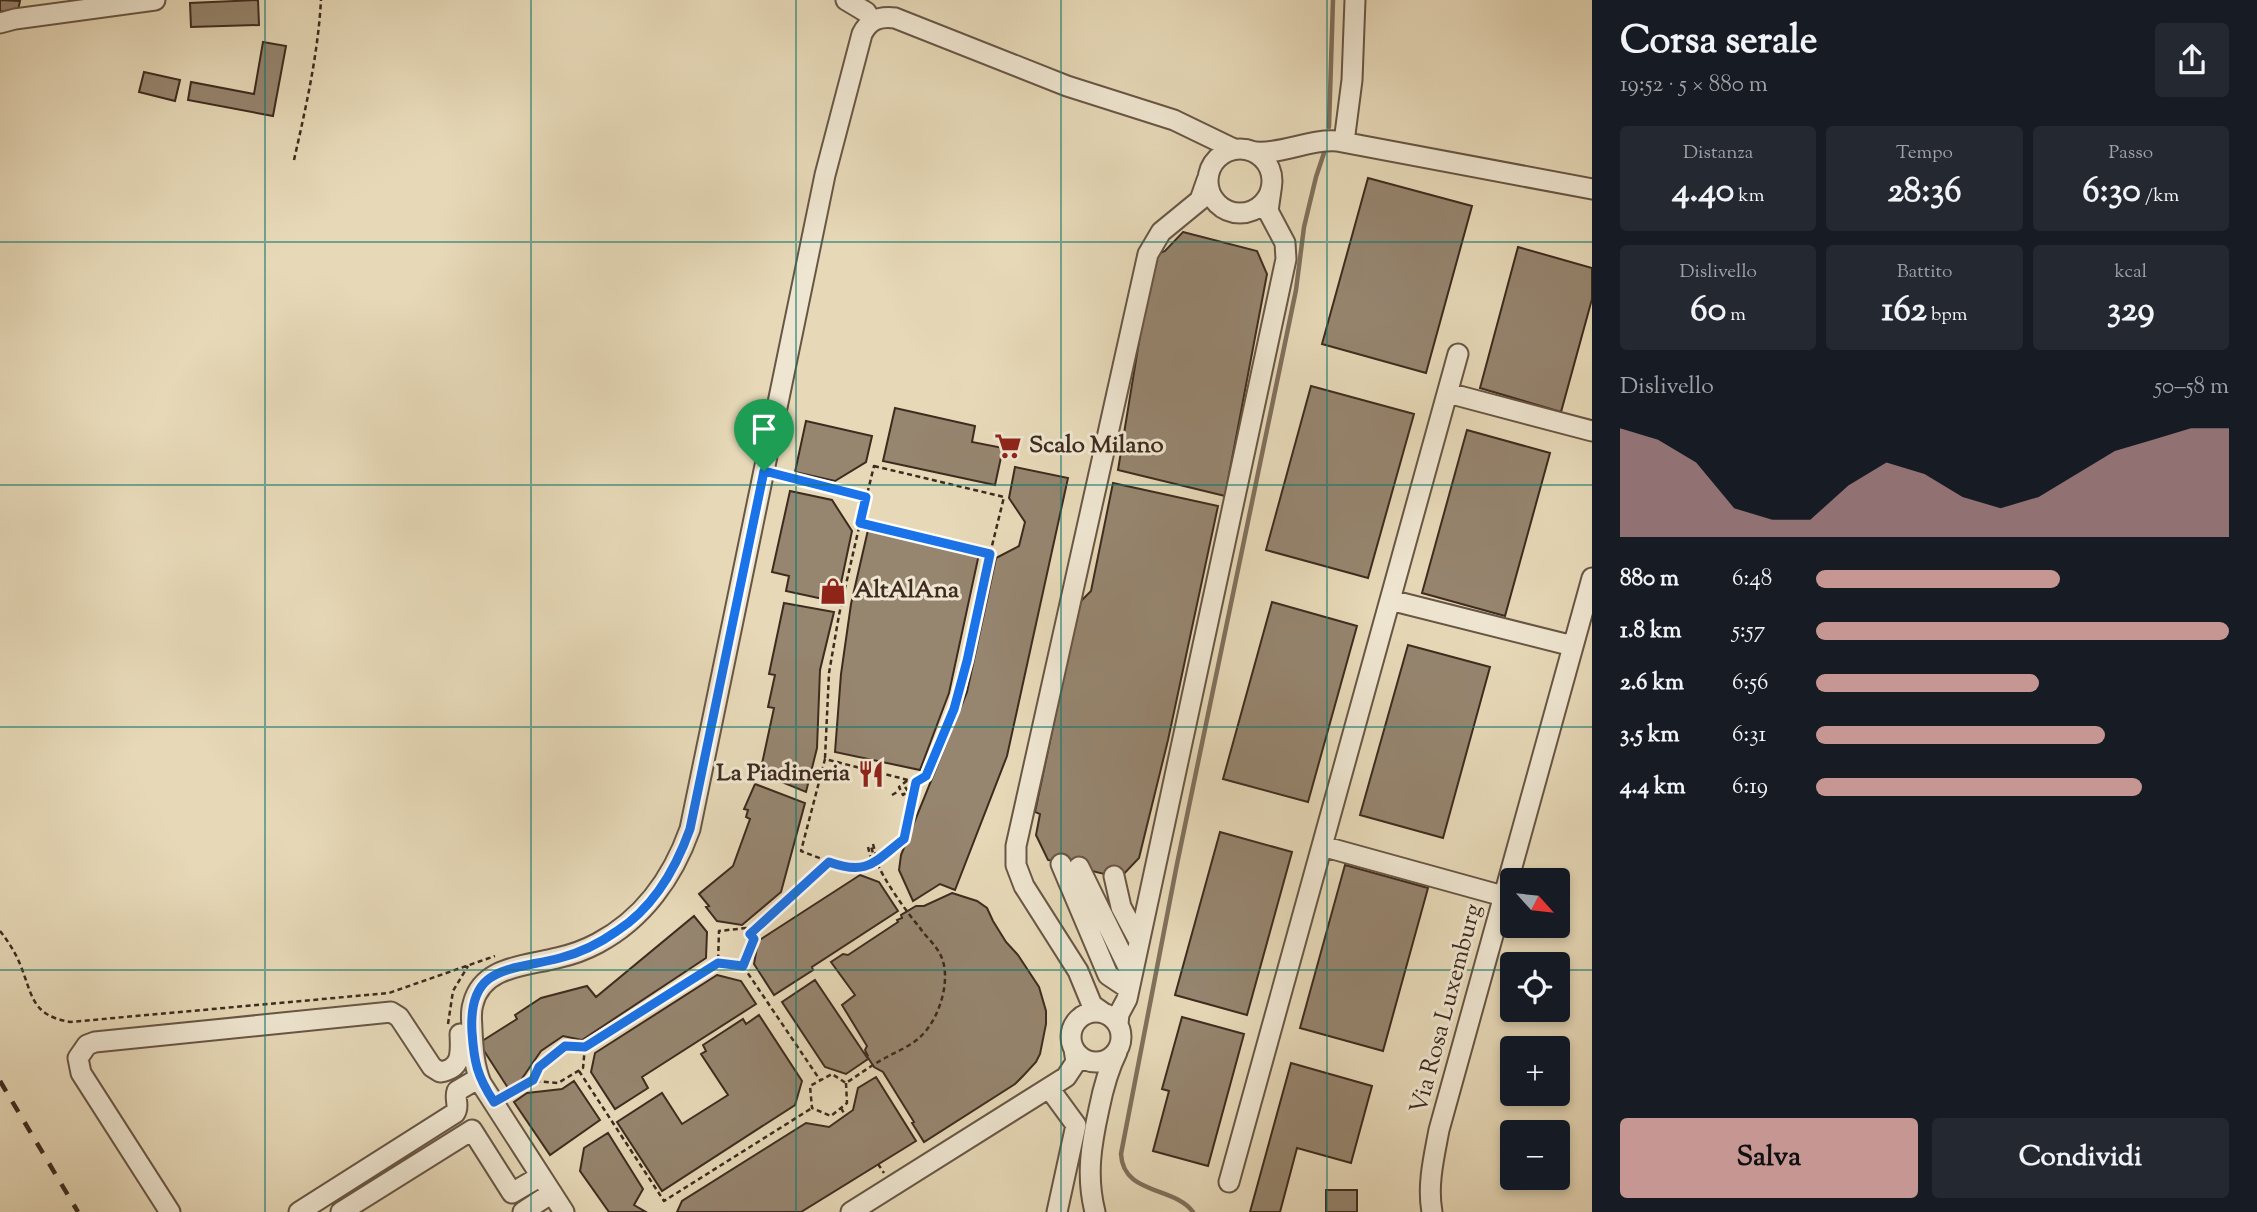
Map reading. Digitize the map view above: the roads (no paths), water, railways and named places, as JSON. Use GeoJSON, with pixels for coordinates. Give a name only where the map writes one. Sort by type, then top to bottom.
{"type":"FeatureCollection","features":[{"type":"Feature","properties":{"kind":"street"},"geometry":{"type":"LineString","coordinates":[[0,23],[156,0]]}},
{"type":"Feature","properties":{"kind":"street"},"geometry":{"type":"LineString","coordinates":[[846,0],[866,12],[872,21]]}},
{"type":"Feature","properties":{"kind":"street"},"geometry":{"type":"LineString","coordinates":[[1344,142],[1352,80],[1355,0]]}},
{"type":"Feature","properties":{"kind":"street"},"geometry":{"type":"LineString","coordinates":[[564,1212],[479,1077],[474,1060],[471,1013],[476,994],[499,972],[577,953],[618,931],[635,917],[651,900],[676,863],[690,829],[825,175],[862,34],[872,21],[895,18],[1067,86],[1187,125],[1234,149],[1271,152],[1325,140],[1344,142],[1592,190]]}},
{"type":"Feature","properties":{"kind":"street"},"geometry":{"type":"LineString","coordinates":[[1187,125],[1198,134],[1208,149],[1209,192],[1214,201],[1230,212]]}},
{"type":"Feature","properties":{"kind":"street"},"geometry":{"type":"LineString","coordinates":[[1118,1024],[1119,1014],[1127,999],[1286,259],[1285,243],[1269,211],[1272,184],[1275,170],[1284,158],[1301,145]]}},
{"type":"Feature","properties":{"kind":"street"},"geometry":{"type":"LineString","coordinates":[[1102,1012],[1092,1005],[1078,971],[1024,886],[1015,855],[1147,254],[1161,232],[1200,200],[1215,160],[1234,149]]}},
{"type":"Feature","properties":{"kind":"street"},"geometry":{"type":"LineString","coordinates":[[1171,224],[1196,215],[1251,212],[1260,207],[1267,199],[1272,184],[1270,169],[1265,159],[1256,152]]}},
{"type":"Feature","properties":{"kind":"street"},"geometry":{"type":"LineString","coordinates":[[1228,1182],[1458,354]]}},
{"type":"Feature","properties":{"kind":"street"},"geometry":{"type":"LineString","coordinates":[[1448,393],[1592,431]]}},
{"type":"Feature","properties":{"kind":"street","name":"Via Rosa Luxemburg"},"geometry":{"type":"LineString","coordinates":[[1511,868],[1592,578]]}},
{"type":"Feature","properties":{"kind":"street"},"geometry":{"type":"LineString","coordinates":[[1390,600],[1573,646]]}},
{"type":"Feature","properties":{"kind":"street"},"geometry":{"type":"LineString","coordinates":[[1322,846],[1500,895]]}},
{"type":"Feature","properties":{"kind":"street"},"geometry":{"type":"LineString","coordinates":[[1070,866],[1108,975],[1130,982]]}},
{"type":"Feature","properties":{"kind":"street"},"geometry":{"type":"LineString","coordinates":[[1114,876],[1121,906],[1139,941]]}},
{"type":"Feature","properties":{"kind":"street","name":"Via Rosa Luxemburg"},"geometry":{"type":"LineString","coordinates":[[1432,1212],[1430,1202],[1439,1130],[1500,907]]}},
{"type":"Feature","properties":{"kind":"street"},"geometry":{"type":"LineString","coordinates":[[170,1212],[81,1073],[78,1058],[87,1045],[93,1042],[391,1012],[399,1017],[432,1067],[445,1072],[455,1066],[461,1056],[459,1014],[462,1000],[469,988],[478,982],[487,981]]}},
{"type":"Feature","properties":{"kind":"street"},"geometry":{"type":"LineString","coordinates":[[851,1212],[1070,1073],[1076,1062],[1071,1033],[1085,1000],[1085,987]]}},
{"type":"Feature","properties":{"kind":"street"},"geometry":{"type":"LineString","coordinates":[[1079,1018],[1094,1011],[1110,1015],[1118,1024],[1122,1036],[1104,1087],[1089,1160],[1095,1212]]}},
{"type":"Feature","properties":{"kind":"street"},"geometry":{"type":"LineString","coordinates":[[1074,1049],[1080,1056],[1093,1061],[1103,1061],[1116,1052]]}},
{"type":"Feature","properties":{"kind":"street"},"geometry":{"type":"LineString","coordinates":[[1093,1061],[1103,1073],[1104,1087]]}},
{"type":"Feature","properties":{"kind":"street"},"geometry":{"type":"LineString","coordinates":[[299,1212],[455,1113],[458,1107],[457,1091],[479,1077]]}},
{"type":"Feature","properties":{"kind":"street"},"geometry":{"type":"LineString","coordinates":[[1049,1088],[1076,1125],[1057,1212]]}},
{"type":"Feature","properties":{"kind":"street"},"geometry":{"type":"LineString","coordinates":[[341,1212],[472,1130],[512,1194],[541,1176]]}},
{"type":"Feature","properties":{"kind":"street"},"geometry":{"type":"LineString","coordinates":[[523,1212],[552,1193]]}},
{"type":"Feature","properties":{"kind":"waterway"},"geometry":{"type":"LineString","coordinates":[[1329,127],[1333,0]]}},
{"type":"Feature","properties":{"kind":"waterway"},"geometry":{"type":"LineString","coordinates":[[1193,1212],[1185,1204],[1130,1177],[1121,1154],[1177,864],[1296,290],[1304,227],[1324,153]]}},
{"type":"Feature","properties":{"kind":"railway"},"geometry":{"type":"LineString","coordinates":[[0,1081],[78,1212]]}},
{"type":"Feature","properties":{"kind":"place","name":"Scalo Milano"},"geometry":{"type":"Point","coordinates":[1008,446]}},
{"type":"Feature","properties":{"kind":"place","name":"AltAlAna"},"geometry":{"type":"Point","coordinates":[833,591]}},
{"type":"Feature","properties":{"kind":"place","name":"La Piadineria"},"geometry":{"type":"Point","coordinates":[871,774]}}]}
